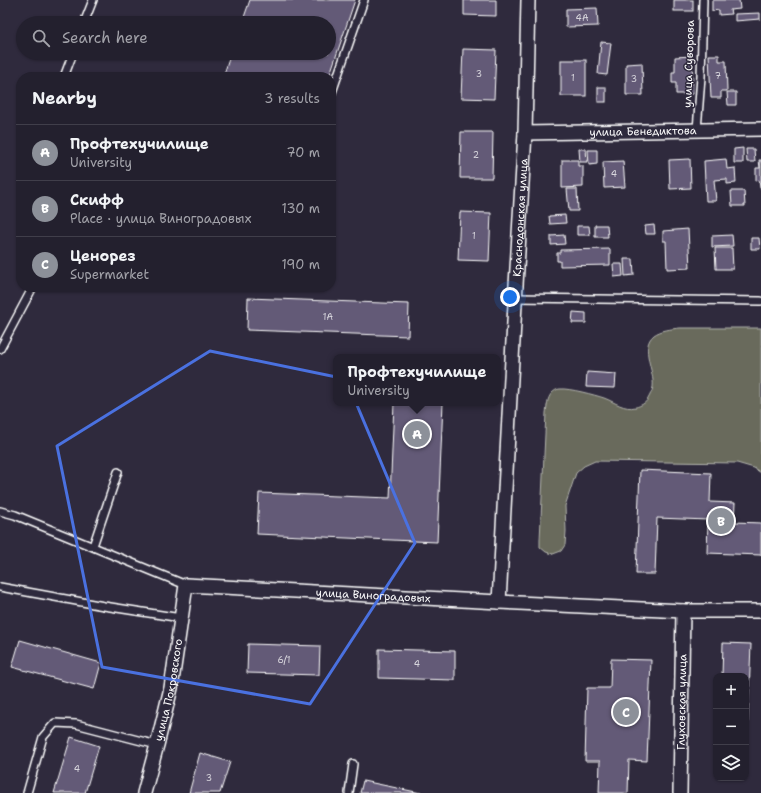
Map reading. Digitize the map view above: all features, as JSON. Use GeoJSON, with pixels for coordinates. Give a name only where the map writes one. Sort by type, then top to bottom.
{"type":"FeatureCollection","features":[{"type":"Feature","properties":{"kind":"street","name":"Краснодонская улица"},"geometry":{"type":"LineString","coordinates":[[499,602],[525,133],[528,0]]}},
{"type":"Feature","properties":{"kind":"street","name":"улица Бенедиктова"},"geometry":{"type":"LineString","coordinates":[[525,133],[761,129]]}},
{"type":"Feature","properties":{"kind":"street","name":"улица Виноградовых"},"geometry":{"type":"LineString","coordinates":[[186,585],[683,611],[761,611]]}},
{"type":"Feature","properties":{"kind":"street","name":"улица Покровского"},"geometry":{"type":"LineString","coordinates":[[144,793],[171,688],[186,585]]}},
{"type":"Feature","properties":{"kind":"street","name":"Глуховская улица"},"geometry":{"type":"LineString","coordinates":[[680,793],[683,611]]}},
{"type":"Feature","properties":{"kind":"lane"},"geometry":{"type":"LineString","coordinates":[[87,16],[93,0]]}},
{"type":"Feature","properties":{"kind":"lane"},"geometry":{"type":"LineString","coordinates":[[336,81],[364,0]]}},
{"type":"Feature","properties":{"kind":"lane","name":"улица Суворова"},"geometry":{"type":"LineString","coordinates":[[697,130],[701,77],[702,0]]}},
{"type":"Feature","properties":{"kind":"lane"},"geometry":{"type":"LineString","coordinates":[[66,72],[70,60]]}},
{"type":"Feature","properties":{"kind":"lane"},"geometry":{"type":"LineString","coordinates":[[0,349],[29,292]]}},
{"type":"Feature","properties":{"kind":"lane"},"geometry":{"type":"LineString","coordinates":[[515,298],[761,302]]}},
{"type":"Feature","properties":{"kind":"lane"},"geometry":{"type":"LineString","coordinates":[[93,546],[118,472]]}},
{"type":"Feature","properties":{"kind":"lane","name":"улица Виноградовых"},"geometry":{"type":"LineString","coordinates":[[0,511],[15,515],[93,546],[186,585]]}},
{"type":"Feature","properties":{"kind":"lane"},"geometry":{"type":"LineString","coordinates":[[0,587],[181,618]]}},
{"type":"Feature","properties":{"kind":"lane"},"geometry":{"type":"LineString","coordinates":[[27,793],[43,737],[55,723],[76,724],[157,744]]}},
{"type":"Feature","properties":{"kind":"lane"},"geometry":{"type":"LineString","coordinates":[[350,793],[353,764]]}},
{"type":"Feature","properties":{"kind":"highlighted area"},"geometry":{"type":"Polygon","coordinates":[[[210,351],[346,379],[415,543],[310,704],[102,667],[57,446],[210,351]]]}},
{"type":"Feature","properties":{"kind":"green space"},"geometry":{"type":"Polygon","coordinates":[[[680,328],[761,328],[761,473],[754,468],[737,463],[595,461],[584,466],[576,473],[565,506],[565,545],[561,551],[553,554],[546,552],[540,547],[540,540],[546,413],[550,395],[558,389],[564,389],[600,397],[627,407],[632,408],[641,405],[647,400],[653,387],[648,353],[650,340],[654,335],[660,332],[680,328]]]}},
{"type":"Feature","properties":{"kind":"building"},"geometry":{"type":"Polygon","coordinates":[[[250,0],[355,0],[336,56],[336,16],[244,16],[250,0]]]}},
{"type":"Feature","properties":{"kind":"building"},"geometry":{"type":"Polygon","coordinates":[[[464,0],[496,0],[496,16],[464,15],[464,0]]]}},
{"type":"Feature","properties":{"kind":"building"},"geometry":{"type":"Polygon","coordinates":[[[674,0],[693,0],[693,11],[674,11],[674,0]]]}},
{"type":"Feature","properties":{"kind":"building"},"geometry":{"type":"Polygon","coordinates":[[[712,0],[739,0],[740,9],[730,10],[731,14],[719,15],[719,10],[712,11],[712,0]]]}},
{"type":"Feature","properties":{"kind":"building"},"geometry":{"type":"Polygon","coordinates":[[[597,8],[598,26],[566,27],[566,9],[597,8]]]}},
{"type":"Feature","properties":{"kind":"building"},"geometry":{"type":"Polygon","coordinates":[[[760,13],[760,19],[735,21],[735,14],[760,13]]]}},
{"type":"Feature","properties":{"kind":"building"},"geometry":{"type":"Polygon","coordinates":[[[601,42],[611,43],[607,75],[598,74],[601,42]]]}},
{"type":"Feature","properties":{"kind":"building"},"geometry":{"type":"Polygon","coordinates":[[[463,49],[496,50],[494,99],[461,98],[463,49]]]}},
{"type":"Feature","properties":{"kind":"building"},"geometry":{"type":"Polygon","coordinates":[[[709,55],[719,55],[719,61],[726,61],[727,91],[721,91],[721,98],[711,98],[709,55]]]}},
{"type":"Feature","properties":{"kind":"building"},"geometry":{"type":"Polygon","coordinates":[[[692,56],[693,94],[676,94],[676,83],[672,83],[672,72],[675,72],[675,57],[692,56]]]}},
{"type":"Feature","properties":{"kind":"building"},"geometry":{"type":"Polygon","coordinates":[[[229,60],[335,60],[331,72],[225,72],[229,60]]]}},
{"type":"Feature","properties":{"kind":"building"},"geometry":{"type":"Polygon","coordinates":[[[561,60],[586,60],[586,96],[561,96],[561,60]]]}},
{"type":"Feature","properties":{"kind":"building"},"geometry":{"type":"Polygon","coordinates":[[[642,63],[643,95],[626,95],[626,64],[642,63]]]}},
{"type":"Feature","properties":{"kind":"building"},"geometry":{"type":"Polygon","coordinates":[[[598,87],[606,87],[606,102],[598,102],[598,87]]]}},
{"type":"Feature","properties":{"kind":"building"},"geometry":{"type":"Polygon","coordinates":[[[727,92],[736,92],[736,105],[728,105],[727,92]]]}},
{"type":"Feature","properties":{"kind":"building"},"geometry":{"type":"Polygon","coordinates":[[[461,132],[493,132],[492,178],[460,178],[461,132]]]}},
{"type":"Feature","properties":{"kind":"building"},"geometry":{"type":"Polygon","coordinates":[[[743,148],[743,163],[734,163],[734,149],[743,148]]]}},
{"type":"Feature","properties":{"kind":"building"},"geometry":{"type":"Polygon","coordinates":[[[579,149],[586,149],[587,162],[580,162],[579,149]]]}},
{"type":"Feature","properties":{"kind":"building"},"geometry":{"type":"Polygon","coordinates":[[[746,149],[754,149],[755,162],[747,162],[746,149]]]}},
{"type":"Feature","properties":{"kind":"building"},"geometry":{"type":"Polygon","coordinates":[[[588,150],[597,150],[597,164],[589,165],[588,150]]]}},
{"type":"Feature","properties":{"kind":"building"},"geometry":{"type":"Polygon","coordinates":[[[690,159],[691,188],[670,189],[669,160],[690,159]]]}},
{"type":"Feature","properties":{"kind":"building"},"geometry":{"type":"Polygon","coordinates":[[[726,159],[727,169],[735,168],[736,183],[727,184],[727,179],[714,180],[716,201],[706,201],[704,161],[726,159]]]}},
{"type":"Feature","properties":{"kind":"building"},"geometry":{"type":"Polygon","coordinates":[[[562,160],[578,160],[578,166],[583,166],[583,187],[562,188],[562,160]]]}},
{"type":"Feature","properties":{"kind":"building"},"geometry":{"type":"Polygon","coordinates":[[[759,160],[761,160],[761,188],[759,180],[756,181],[756,168],[760,168],[759,160]]]}},
{"type":"Feature","properties":{"kind":"building"},"geometry":{"type":"Polygon","coordinates":[[[623,161],[625,187],[604,188],[603,162],[623,161]]]}},
{"type":"Feature","properties":{"kind":"building"},"geometry":{"type":"Polygon","coordinates":[[[567,189],[577,189],[578,211],[569,211],[567,189]]]}},
{"type":"Feature","properties":{"kind":"building"},"geometry":{"type":"Polygon","coordinates":[[[731,191],[744,191],[745,206],[732,206],[731,191]]]}},
{"type":"Feature","properties":{"kind":"building"},"geometry":{"type":"Polygon","coordinates":[[[460,212],[491,213],[489,261],[458,260],[460,212]]]}},
{"type":"Feature","properties":{"kind":"building"},"geometry":{"type":"Polygon","coordinates":[[[565,215],[566,223],[550,224],[549,216],[565,215]]]}},
{"type":"Feature","properties":{"kind":"building"},"geometry":{"type":"Polygon","coordinates":[[[595,225],[607,225],[608,237],[595,237],[595,225]]]}},
{"type":"Feature","properties":{"kind":"building"},"geometry":{"type":"Polygon","coordinates":[[[654,225],[655,234],[646,234],[645,226],[654,225]]]}},
{"type":"Feature","properties":{"kind":"building"},"geometry":{"type":"Polygon","coordinates":[[[577,226],[589,226],[590,235],[577,235],[577,226]]]}},
{"type":"Feature","properties":{"kind":"building"},"geometry":{"type":"Polygon","coordinates":[[[688,229],[690,268],[667,269],[666,241],[663,241],[663,231],[688,229]]]}},
{"type":"Feature","properties":{"kind":"building"},"geometry":{"type":"Polygon","coordinates":[[[564,235],[565,244],[551,245],[551,236],[564,235]]]}},
{"type":"Feature","properties":{"kind":"building"},"geometry":{"type":"Polygon","coordinates":[[[732,235],[733,246],[712,247],[712,236],[732,235]]]}},
{"type":"Feature","properties":{"kind":"building"},"geometry":{"type":"Polygon","coordinates":[[[751,238],[759,238],[760,249],[751,249],[751,238]]]}},
{"type":"Feature","properties":{"kind":"building"},"geometry":{"type":"Polygon","coordinates":[[[715,248],[732,248],[733,269],[716,269],[715,248]]]}},
{"type":"Feature","properties":{"kind":"building"},"geometry":{"type":"Polygon","coordinates":[[[610,249],[610,265],[560,266],[560,261],[557,261],[557,253],[560,253],[560,250],[610,249]]]}},
{"type":"Feature","properties":{"kind":"building"},"geometry":{"type":"Polygon","coordinates":[[[624,259],[633,259],[634,275],[625,276],[624,259]]]}},
{"type":"Feature","properties":{"kind":"building"},"geometry":{"type":"Polygon","coordinates":[[[613,264],[622,264],[623,276],[614,277],[613,264]]]}},
{"type":"Feature","properties":{"kind":"building"},"geometry":{"type":"Polygon","coordinates":[[[248,298],[409,304],[408,336],[247,330],[248,298]]]}},
{"type":"Feature","properties":{"kind":"building"},"geometry":{"type":"Polygon","coordinates":[[[573,312],[586,313],[586,323],[572,323],[573,312]]]}},
{"type":"Feature","properties":{"kind":"building"},"geometry":{"type":"Polygon","coordinates":[[[587,372],[616,374],[615,388],[586,387],[587,372]]]}},
{"type":"Feature","properties":{"kind":"building"},"geometry":{"type":"Polygon","coordinates":[[[394,406],[443,406],[437,542],[257,534],[259,493],[390,498],[394,406]]]}},
{"type":"Feature","properties":{"kind":"building"},"geometry":{"type":"Polygon","coordinates":[[[640,470],[711,473],[710,502],[735,503],[734,522],[761,523],[761,555],[707,553],[708,520],[657,518],[655,574],[636,574],[640,470]]]}},
{"type":"Feature","properties":{"kind":"building"},"geometry":{"type":"Polygon","coordinates":[[[20,640],[101,663],[94,689],[12,667],[20,640]]]}},
{"type":"Feature","properties":{"kind":"building"},"geometry":{"type":"Polygon","coordinates":[[[723,643],[751,644],[749,694],[749,673],[722,673],[723,643]]]}},
{"type":"Feature","properties":{"kind":"building"},"geometry":{"type":"Polygon","coordinates":[[[248,644],[320,646],[319,675],[247,673],[248,644]]]}},
{"type":"Feature","properties":{"kind":"building"},"geometry":{"type":"Polygon","coordinates":[[[379,649],[455,651],[455,680],[379,678],[379,649]]]}},
{"type":"Feature","properties":{"kind":"building"},"geometry":{"type":"Polygon","coordinates":[[[611,659],[651,660],[647,761],[629,760],[628,793],[599,793],[600,761],[585,761],[587,688],[610,688],[611,659]]]}},
{"type":"Feature","properties":{"kind":"building"},"geometry":{"type":"Polygon","coordinates":[[[71,737],[99,746],[85,793],[54,793],[71,737]]]}},
{"type":"Feature","properties":{"kind":"building"},"geometry":{"type":"Polygon","coordinates":[[[200,753],[230,762],[220,793],[189,793],[200,753]]]}},
{"type":"Feature","properties":{"kind":"building"},"geometry":{"type":"Polygon","coordinates":[[[363,781],[421,793],[360,793],[363,781]]]}},
{"type":"Feature","properties":{"kind":"place","name":"Профтехучилище"},"geometry":{"type":"Point","coordinates":[417,434]}},
{"type":"Feature","properties":{"kind":"place","name":"Скифф"},"geometry":{"type":"Point","coordinates":[721,521]}},
{"type":"Feature","properties":{"kind":"place","name":"Ценорез"},"geometry":{"type":"Point","coordinates":[626,712]}}]}
